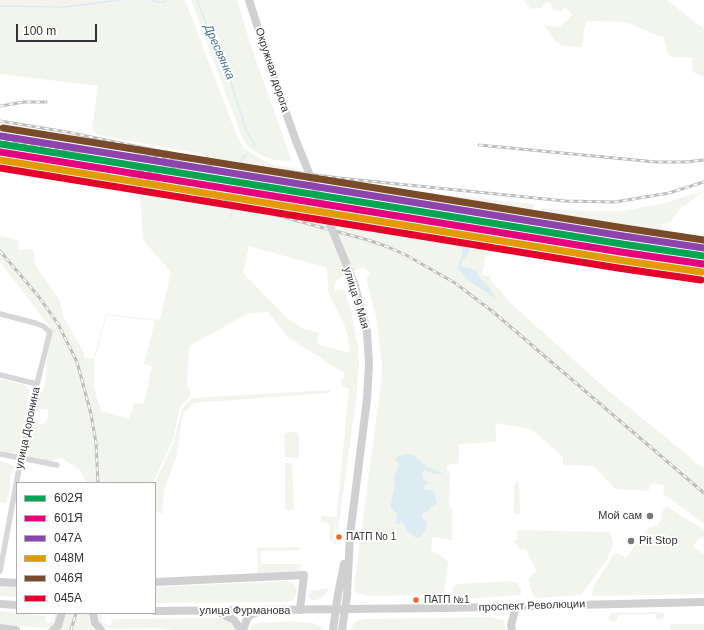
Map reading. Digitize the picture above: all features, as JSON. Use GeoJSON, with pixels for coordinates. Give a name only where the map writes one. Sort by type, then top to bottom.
{"type":"FeatureCollection","features":[{"type":"Feature","properties":{"kind":"main road","name":"Окружная дорога"},"geometry":{"type":"LineString","coordinates":[[249,0],[296,140]]}},
{"type":"Feature","properties":{"kind":"main road","name":"улица 9 Мая"},"geometry":{"type":"LineString","coordinates":[[296,140],[354,284],[365,326],[369,363],[367,399],[350,535],[345,610],[342,630]]}},
{"type":"Feature","properties":{"kind":"main road","name":"улица 9 Мая"},"geometry":{"type":"LineString","coordinates":[[334,630],[336,610],[350,535]]}},
{"type":"Feature","properties":{"kind":"main road"},"geometry":{"type":"LineString","coordinates":[[156,582],[304,575],[300,610]]}},
{"type":"Feature","properties":{"kind":"main road"},"geometry":{"type":"LineString","coordinates":[[0,582],[16,583]]}},
{"type":"Feature","properties":{"kind":"main road","name":"проспект Революции"},"geometry":{"type":"LineString","coordinates":[[336,610],[704,602]]}},
{"type":"Feature","properties":{"kind":"main road"},"geometry":{"type":"LineString","coordinates":[[0,604],[16,605]]}},
{"type":"Feature","properties":{"kind":"main road"},"geometry":{"type":"LineString","coordinates":[[512,630],[511,625],[516,607]]}},
{"type":"Feature","properties":{"kind":"main road","name":"улица Фурманова"},"geometry":{"type":"LineString","coordinates":[[156,611],[336,610]]}},
{"type":"Feature","properties":{"kind":"main road"},"geometry":{"type":"LineString","coordinates":[[211,611],[228,616],[234,620],[242,630],[250,615],[261,611]]}},
{"type":"Feature","properties":{"kind":"main road"},"geometry":{"type":"LineString","coordinates":[[53,630],[58,626],[62,614]]}},
{"type":"Feature","properties":{"kind":"main road"},"geometry":{"type":"LineString","coordinates":[[93,614],[95,623],[101,630]]}},
{"type":"Feature","properties":{"kind":"main road"},"geometry":{"type":"LineString","coordinates":[[0,628],[16,630]]}},
{"type":"Feature","properties":{"kind":"street","name":"улица Доронина"},"geometry":{"type":"LineString","coordinates":[[0,314],[35,322],[50,332],[36,384],[17,482]]}},
{"type":"Feature","properties":{"kind":"street"},"geometry":{"type":"LineString","coordinates":[[0,375],[36,384]]}},
{"type":"Feature","properties":{"kind":"street"},"geometry":{"type":"LineString","coordinates":[[0,454],[57,465]]}},
{"type":"Feature","properties":{"kind":"street","name":"улица Доронина"},"geometry":{"type":"LineString","coordinates":[[0,571],[16,485]]}},
{"type":"Feature","properties":{"kind":"shaded area"},"geometry":{"type":"Polygon","coordinates":[[[0,0],[185,0],[238,139],[244,148],[260,159],[275,165],[295,168],[307,198],[704,261],[704,280],[512,246],[487,248],[482,275],[490,277],[492,283],[500,290],[507,300],[604,387],[703,468],[704,467],[704,524],[671,499],[663,495],[665,486],[652,483],[648,491],[615,489],[594,466],[563,465],[563,457],[530,429],[497,423],[495,427],[496,442],[459,444],[459,463],[447,465],[447,471],[450,471],[449,508],[452,508],[452,540],[432,537],[431,550],[448,562],[442,599],[429,600],[429,595],[370,596],[357,593],[354,590],[354,587],[381,384],[382,366],[377,322],[366,278],[370,275],[369,271],[363,268],[338,279],[334,285],[335,291],[343,289],[350,306],[358,347],[359,365],[356,400],[336,544],[334,544],[349,389],[342,387],[341,380],[344,378],[344,372],[288,337],[268,312],[249,313],[189,346],[187,382],[191,395],[180,407],[173,439],[153,482],[86,482],[80,470],[60,457],[51,461],[28,457],[25,453],[33,422],[43,425],[48,418],[48,409],[35,409],[38,395],[43,391],[46,378],[46,367],[51,333],[50,327],[0,262],[0,236],[18,240],[19,250],[33,249],[35,265],[59,299],[64,318],[83,351],[85,358],[94,358],[106,314],[160,320],[171,272],[143,240],[140,194],[110,190],[92,190],[92,185],[69,184],[69,180],[23,178],[23,172],[0,172],[0,159],[32,161],[92,170],[226,206],[230,191],[236,191],[241,162],[208,157],[186,151],[98,135],[92,129],[98,86],[0,74],[0,0]],[[249,246],[243,273],[287,318],[302,328],[319,333],[317,344],[350,353],[347,332],[329,294],[327,268],[249,246]],[[107,315],[94,362],[94,387],[101,411],[129,419],[134,403],[144,404],[152,366],[144,364],[155,321],[107,315]],[[402,455],[396,457],[395,460],[399,463],[399,468],[394,477],[395,484],[393,495],[397,514],[401,522],[404,524],[406,530],[416,538],[420,537],[425,531],[427,523],[422,517],[422,514],[429,511],[431,490],[424,489],[425,485],[422,476],[423,471],[437,472],[422,463],[413,455],[402,455]]]}},
{"type":"Feature","properties":{"kind":"shaded area"},"geometry":{"type":"Polygon","coordinates":[[[191,0],[237,0],[251,46],[292,162],[275,160],[262,156],[247,145],[242,137],[191,0]]]}},
{"type":"Feature","properties":{"kind":"shaded area"},"geometry":{"type":"Polygon","coordinates":[[[523,0],[667,0],[704,29],[704,77],[693,72],[692,57],[671,57],[667,53],[664,38],[625,22],[587,21],[584,30],[582,47],[563,46],[555,41],[544,25],[559,27],[568,20],[572,15],[565,6],[562,12],[554,10],[551,4],[546,2],[542,8],[531,9],[523,0]]]}},
{"type":"Feature","properties":{"kind":"shaded area"},"geometry":{"type":"Polygon","coordinates":[[[330,183],[534,204],[530,222],[334,193],[330,183]]]}},
{"type":"Feature","properties":{"kind":"shaded area"},"geometry":{"type":"Polygon","coordinates":[[[704,191],[682,207],[670,222],[661,225],[664,233],[674,232],[704,239],[704,249],[609,235],[565,226],[559,221],[537,215],[542,208],[586,211],[622,211],[661,204],[704,191]]]}},
{"type":"Feature","properties":{"kind":"shaded area"},"geometry":{"type":"Polygon","coordinates":[[[257,196],[297,200],[306,203],[307,207],[294,208],[274,201],[260,199],[257,196]]]}},
{"type":"Feature","properties":{"kind":"shaded area"},"geometry":{"type":"Polygon","coordinates":[[[394,215],[446,224],[440,227],[424,225],[416,229],[413,228],[403,238],[399,236],[395,227],[389,221],[389,216],[394,215]]]}},
{"type":"Feature","properties":{"kind":"shaded area"},"geometry":{"type":"Polygon","coordinates":[[[460,223],[470,227],[482,228],[488,232],[485,238],[473,240],[468,255],[462,260],[461,266],[473,269],[477,272],[496,299],[468,280],[457,268],[463,253],[461,247],[458,246],[458,243],[462,241],[462,239],[454,232],[455,226],[460,223]]]}},
{"type":"Feature","properties":{"kind":"shaded area"},"geometry":{"type":"Polygon","coordinates":[[[0,379],[25,385],[29,390],[19,452],[13,454],[0,451],[0,379]]]}},
{"type":"Feature","properties":{"kind":"shaded area"},"geometry":{"type":"Polygon","coordinates":[[[331,390],[329,393],[194,403],[184,412],[177,455],[164,490],[162,514],[156,511],[155,482],[174,441],[182,409],[192,398],[331,390]]]}},
{"type":"Feature","properties":{"kind":"shaded area"},"geometry":{"type":"Polygon","coordinates":[[[288,432],[297,432],[299,437],[298,458],[285,457],[284,434],[288,432]]]}},
{"type":"Feature","properties":{"kind":"shaded area"},"geometry":{"type":"Polygon","coordinates":[[[408,453],[413,455],[428,467],[442,473],[435,474],[425,470],[423,471],[422,476],[428,483],[425,485],[424,489],[434,491],[437,503],[431,507],[429,511],[422,514],[422,517],[427,523],[425,531],[420,537],[416,538],[406,530],[404,524],[401,522],[397,524],[395,523],[397,520],[397,514],[390,507],[395,485],[394,477],[399,463],[395,460],[396,457],[408,453]]]}},
{"type":"Feature","properties":{"kind":"shaded area"},"geometry":{"type":"Polygon","coordinates":[[[0,461],[15,467],[14,472],[10,474],[10,487],[6,503],[0,502],[0,461]]]}},
{"type":"Feature","properties":{"kind":"shaded area"},"geometry":{"type":"Polygon","coordinates":[[[285,463],[292,463],[294,510],[285,510],[285,463]]]}},
{"type":"Feature","properties":{"kind":"shaded area"},"geometry":{"type":"Polygon","coordinates":[[[517,482],[519,482],[520,514],[514,514],[514,486],[517,482]]]}},
{"type":"Feature","properties":{"kind":"shaded area"},"geometry":{"type":"Polygon","coordinates":[[[666,506],[704,530],[704,538],[700,537],[693,546],[703,554],[704,553],[704,594],[592,595],[593,588],[613,555],[618,553],[626,558],[649,527],[652,528],[659,524],[662,512],[666,506]]]}},
{"type":"Feature","properties":{"kind":"shaded area"},"geometry":{"type":"Polygon","coordinates":[[[321,516],[336,517],[333,543],[329,538],[330,525],[321,522],[321,516]]]}},
{"type":"Feature","properties":{"kind":"shaded area"},"geometry":{"type":"Polygon","coordinates":[[[517,530],[611,532],[613,544],[607,560],[581,595],[539,598],[533,596],[528,579],[537,571],[526,550],[519,549],[514,541],[517,539],[517,530]]]}},
{"type":"Feature","properties":{"kind":"shaded area"},"geometry":{"type":"Polygon","coordinates":[[[300,547],[300,550],[261,551],[261,564],[301,564],[298,571],[258,573],[257,548],[300,547]]]}},
{"type":"Feature","properties":{"kind":"shaded area"},"geometry":{"type":"Polygon","coordinates":[[[288,581],[293,583],[297,591],[294,599],[290,602],[156,603],[156,587],[288,581]]]}},
{"type":"Feature","properties":{"kind":"shaded area"},"geometry":{"type":"Polygon","coordinates":[[[510,581],[517,583],[521,588],[520,595],[464,599],[451,598],[453,587],[457,584],[510,581]]]}},
{"type":"Feature","properties":{"kind":"shaded area"},"geometry":{"type":"Polygon","coordinates":[[[0,585],[16,586],[16,597],[0,596],[0,585]]]}},
{"type":"Feature","properties":{"kind":"shaded area"},"geometry":{"type":"Polygon","coordinates":[[[329,588],[324,596],[317,600],[312,600],[308,596],[309,591],[329,588]]]}},
{"type":"Feature","properties":{"kind":"shaded area"},"geometry":{"type":"Polygon","coordinates":[[[0,611],[16,613],[16,614],[46,616],[45,623],[53,622],[55,614],[59,614],[56,624],[52,627],[45,628],[0,624],[0,611]]]}},
{"type":"Feature","properties":{"kind":"shaded area"},"geometry":{"type":"Polygon","coordinates":[[[660,612],[664,614],[664,617],[660,620],[656,619],[655,614],[618,615],[617,620],[612,622],[608,618],[612,613],[660,612]]]}},
{"type":"Feature","properties":{"kind":"shaded area"},"geometry":{"type":"Polygon","coordinates":[[[66,614],[89,614],[89,620],[94,630],[59,630],[63,624],[66,614]]]}},
{"type":"Feature","properties":{"kind":"shaded area"},"geometry":{"type":"Polygon","coordinates":[[[99,614],[102,614],[101,619],[103,623],[111,626],[112,619],[219,618],[231,623],[236,630],[173,630],[159,628],[112,629],[103,626],[100,623],[99,614]]]}},
{"type":"Feature","properties":{"kind":"shaded area"},"geometry":{"type":"Polygon","coordinates":[[[490,617],[503,620],[507,630],[350,630],[355,622],[364,619],[490,617]]]}},
{"type":"Feature","properties":{"kind":"shaded area"},"geometry":{"type":"Polygon","coordinates":[[[291,621],[313,623],[320,626],[324,630],[249,630],[252,625],[257,623],[291,621]]]}},
{"type":"Feature","properties":{"kind":"shaded area"},"geometry":{"type":"Polygon","coordinates":[[[670,624],[704,624],[704,630],[670,630],[670,624]]]}},
{"type":"Feature","properties":{"kind":"waterway","name":"Дресвянка"},"geometry":{"type":"LineString","coordinates":[[0,6],[64,7],[121,0]]}},
{"type":"Feature","properties":{"kind":"waterway","name":"Дресвянка"},"geometry":{"type":"LineString","coordinates":[[151,0],[157,2],[164,2],[166,0]]}},
{"type":"Feature","properties":{"kind":"waterway","name":"Дресвянка"},"geometry":{"type":"LineString","coordinates":[[197,0],[218,53],[227,64],[231,83],[247,132],[255,144],[253,147]]}},
{"type":"Feature","properties":{"kind":"waterway"},"geometry":{"type":"LineString","coordinates":[[235,203],[242,159],[247,154]]}},
{"type":"Feature","properties":{"kind":"waterway"},"geometry":{"type":"LineString","coordinates":[[239,171],[244,175],[251,177],[311,186]]}},
{"type":"Feature","properties":{"kind":"waterway"},"geometry":{"type":"LineString","coordinates":[[319,187],[358,191]]}},
{"type":"Feature","properties":{"kind":"waterway"},"geometry":{"type":"LineString","coordinates":[[231,217],[233,209]]}},
{"type":"Feature","properties":{"kind":"railway"},"geometry":{"type":"LineString","coordinates":[[0,106],[24,102],[46,102]]}},
{"type":"Feature","properties":{"kind":"railway"},"geometry":{"type":"LineString","coordinates":[[0,121],[67,132],[174,154]]}},
{"type":"Feature","properties":{"kind":"railway"},"geometry":{"type":"LineString","coordinates":[[0,140],[54,149]]}},
{"type":"Feature","properties":{"kind":"railway"},"geometry":{"type":"LineString","coordinates":[[479,145],[656,162],[704,160]]}},
{"type":"Feature","properties":{"kind":"railway"},"geometry":{"type":"LineString","coordinates":[[50,148],[217,162],[339,178],[565,201],[615,202],[669,193],[704,182]]}},
{"type":"Feature","properties":{"kind":"railway"},"geometry":{"type":"LineString","coordinates":[[0,154],[42,158],[106,169],[368,240],[406,255],[455,283],[492,311],[704,493]]}},
{"type":"Feature","properties":{"kind":"railway"},"geometry":{"type":"LineString","coordinates":[[84,156],[103,160]]}},
{"type":"Feature","properties":{"kind":"railway"},"geometry":{"type":"LineString","coordinates":[[117,163],[156,174],[180,184]]}},
{"type":"Feature","properties":{"kind":"railway"},"geometry":{"type":"LineString","coordinates":[[130,166],[166,168],[211,166]]}},
{"type":"Feature","properties":{"kind":"railway"},"geometry":{"type":"LineString","coordinates":[[0,251],[39,297],[58,324],[77,362],[91,414],[96,443],[98,482]]}},
{"type":"Feature","properties":{"kind":"railway"},"geometry":{"type":"LineString","coordinates":[[71,630],[76,614]]}},
{"type":"Feature","properties":{"kind":"transit line","name":"046Я"},"geometry":{"type":"LineString","coordinates":[[3,128],[704,240]]}},
{"type":"Feature","properties":{"kind":"transit line","name":"047А"},"geometry":{"type":"LineString","coordinates":[[1,136],[704,248]]}},
{"type":"Feature","properties":{"kind":"transit line","name":"602Я"},"geometry":{"type":"LineString","coordinates":[[0,144],[704,256]]}},
{"type":"Feature","properties":{"kind":"transit line","name":"601Я"},"geometry":{"type":"LineString","coordinates":[[0,152],[703,264]]}},
{"type":"Feature","properties":{"kind":"transit line","name":"048М"},"geometry":{"type":"LineString","coordinates":[[0,160],[619,260],[702,272]]}},
{"type":"Feature","properties":{"kind":"transit line","name":"045А"},"geometry":{"type":"LineString","coordinates":[[0,168],[618,268],[701,280]]}},
{"type":"Feature","properties":{"kind":"place","name":"Мой сам"},"geometry":{"type":"Point","coordinates":[650,516]}},
{"type":"Feature","properties":{"kind":"place","name":"ПАТП No 1"},"geometry":{"type":"Point","coordinates":[339,537]}},
{"type":"Feature","properties":{"kind":"place","name":"Pit Stop"},"geometry":{"type":"Point","coordinates":[631,541]}},
{"type":"Feature","properties":{"kind":"place","name":"ПАТП №1"},"geometry":{"type":"Point","coordinates":[416,600]}}]}
